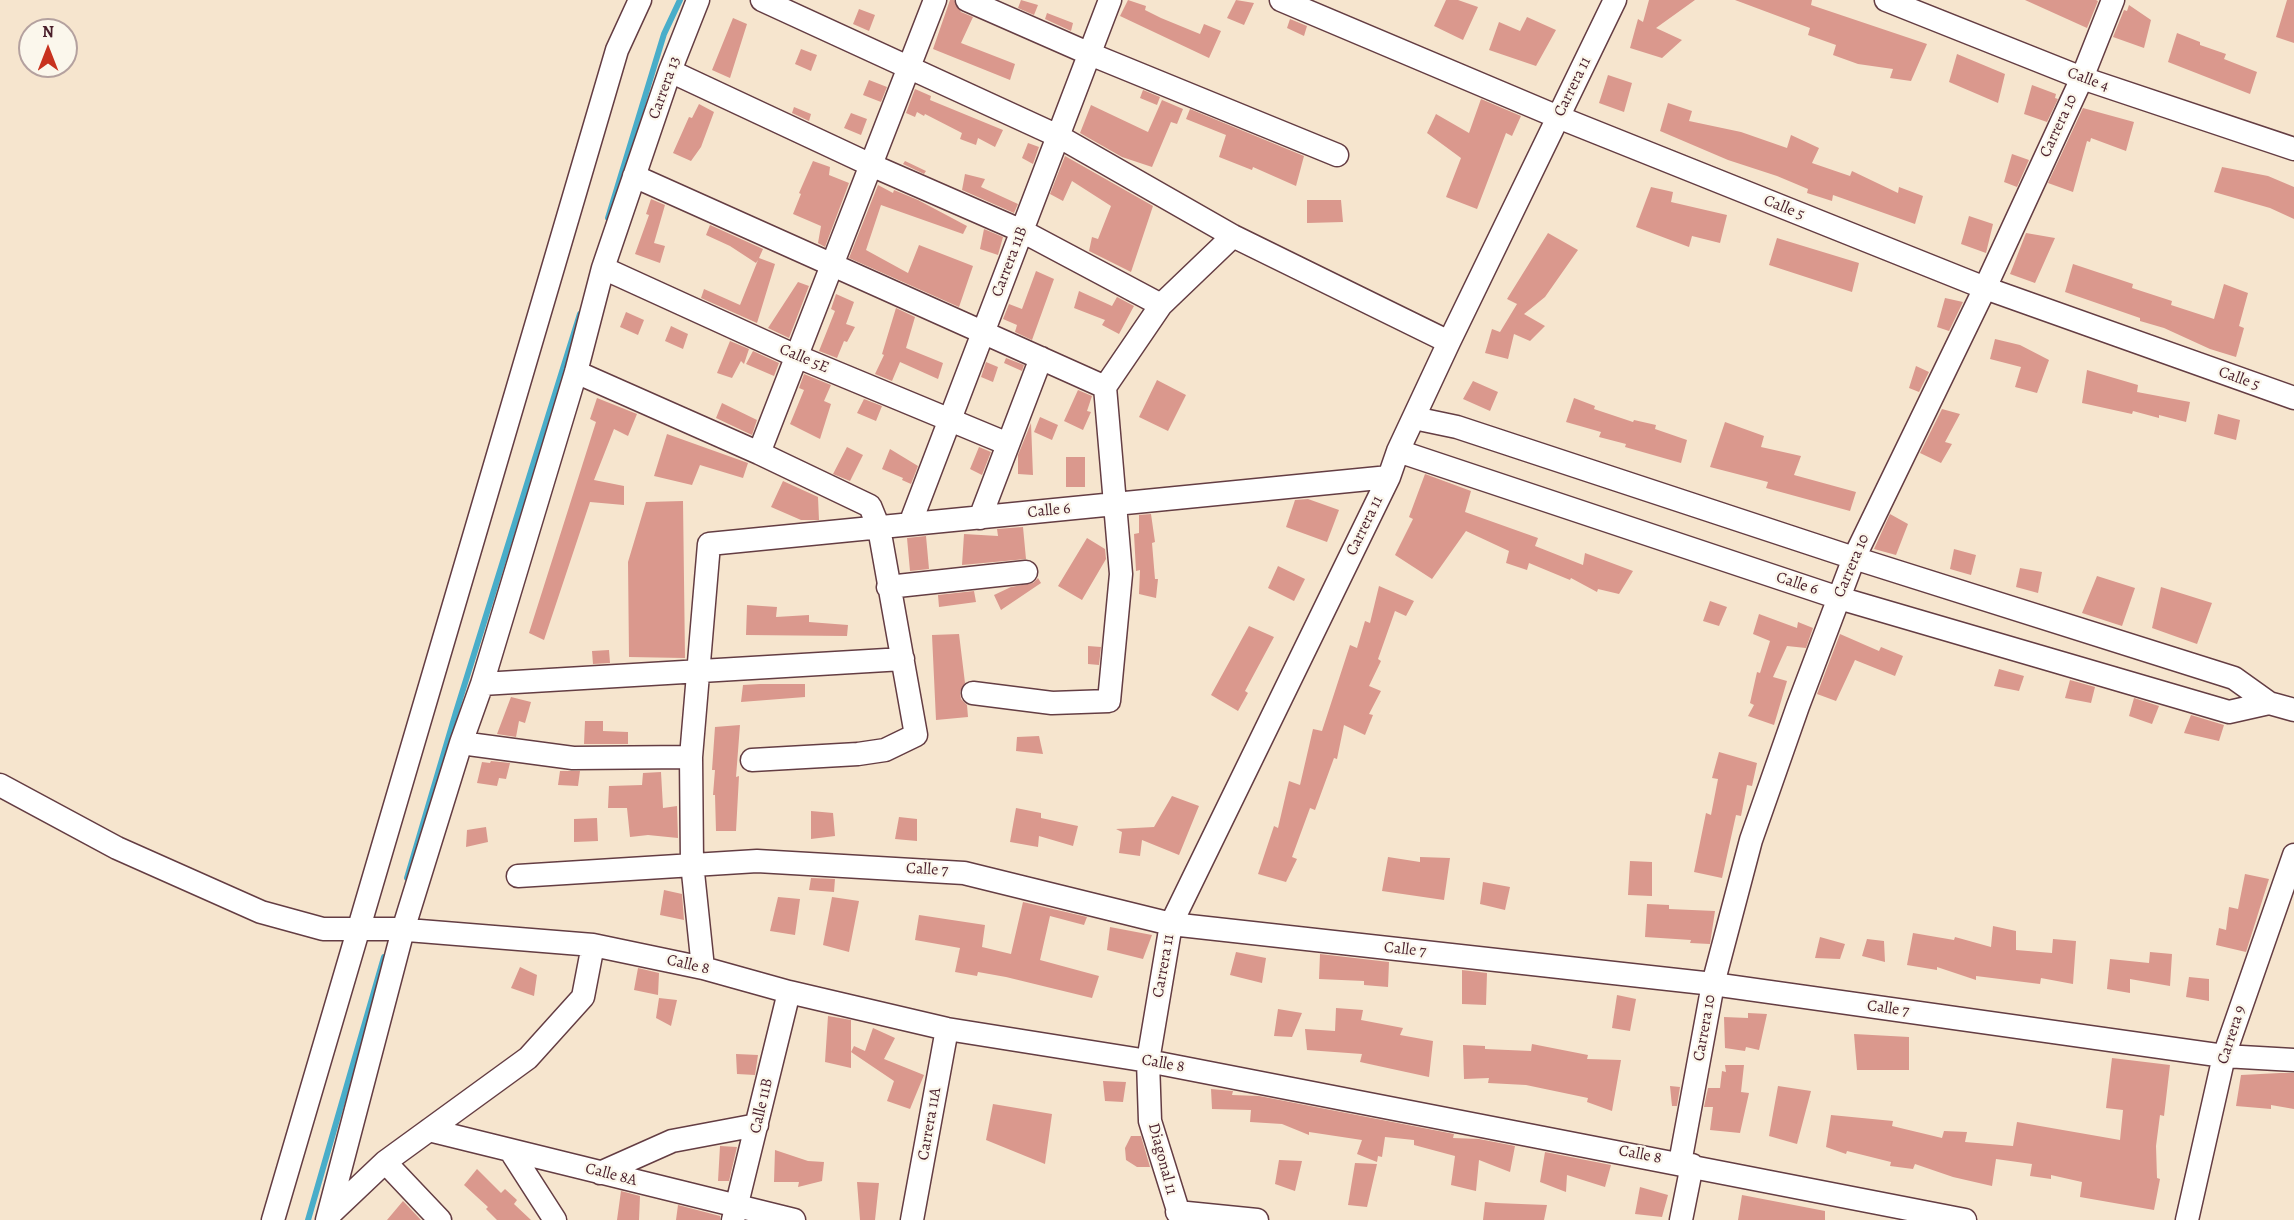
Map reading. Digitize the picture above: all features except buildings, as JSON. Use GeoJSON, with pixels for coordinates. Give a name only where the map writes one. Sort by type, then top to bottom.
{"type":"FeatureCollection","features":[{"type":"Feature","properties":{"kind":"street"},"geometry":{"type":"LineString","coordinates":[[273,1220],[365,929],[607,83],[617,50],[640,0]]}},
{"type":"Feature","properties":{"kind":"street","name":"Carrera 13"},"geometry":{"type":"LineString","coordinates":[[328,1218],[399,929],[460,743],[482,684],[576,372],[603,268],[670,71],[698,0]]}},
{"type":"Feature","properties":{"kind":"street"},"geometry":{"type":"LineString","coordinates":[[762,0],[1058,136],[1233,236],[1449,342]]}},
{"type":"Feature","properties":{"kind":"street"},"geometry":{"type":"LineString","coordinates":[[759,453],[935,0]]}},
{"type":"Feature","properties":{"kind":"street"},"geometry":{"type":"LineString","coordinates":[[967,0],[1090,54],[1337,155]]}},
{"type":"Feature","properties":{"kind":"street","name":"Carrera 11B"},"geometry":{"type":"LineString","coordinates":[[910,524],[1110,0]]}},
{"type":"Feature","properties":{"kind":"street","name":"Calle 5"},"geometry":{"type":"LineString","coordinates":[[1281,0],[1558,117],[1985,288],[2294,398]]}},
{"type":"Feature","properties":{"kind":"street","name":"Carrera 11"},"geometry":{"type":"LineString","coordinates":[[1148,1061],[1171,924],[1389,477],[1398,451],[1449,342],[1615,0]]}},
{"type":"Feature","properties":{"kind":"street","name":"Calle 4"},"geometry":{"type":"LineString","coordinates":[[1886,0],[2082,78],[2294,149]]}},
{"type":"Feature","properties":{"kind":"street","name":"Carrera 10"},"geometry":{"type":"LineString","coordinates":[[1681,1220],[1686,1164],[1713,984],[1751,840],[1854,558],[1985,288],[2082,78],[2113,0]]}},
{"type":"Feature","properties":{"kind":"street"},"geometry":{"type":"LineString","coordinates":[[670,71],[871,165],[1022,231],[1161,305]]}},
{"type":"Feature","properties":{"kind":"street"},"geometry":{"type":"LineString","coordinates":[[634,176],[1105,387]]}},
{"type":"Feature","properties":{"kind":"street"},"geometry":{"type":"LineString","coordinates":[[974,693],[1052,703],[1109,701],[1121,574],[1105,387],[1161,305],[1233,236]]}},
{"type":"Feature","properties":{"kind":"street","name":"Calle 5E"},"geometry":{"type":"LineString","coordinates":[[603,268],[796,356],[1008,444]]}},
{"type":"Feature","properties":{"kind":"street"},"geometry":{"type":"LineString","coordinates":[[980,518],[1041,358]]}},
{"type":"Feature","properties":{"kind":"street"},"geometry":{"type":"LineString","coordinates":[[576,372],[759,453],[870,506],[879,528],[916,735],[885,750],[858,754],[752,760]]}},
{"type":"Feature","properties":{"kind":"street","name":"Calle 6"},"geometry":{"type":"LineString","coordinates":[[1414,418],[1457,427],[1854,558],[2234,678],[2270,704],[2294,710]]}},
{"type":"Feature","properties":{"kind":"street","name":"Calle 6"},"geometry":{"type":"LineString","coordinates":[[1398,451],[1839,598],[2229,712],[2270,704]]}},
{"type":"Feature","properties":{"kind":"street","name":"Calle 6"},"geometry":{"type":"LineString","coordinates":[[697,671],[709,544],[1389,477]]}},
{"type":"Feature","properties":{"kind":"street"},"geometry":{"type":"LineString","coordinates":[[888,587],[1026,572]]}},
{"type":"Feature","properties":{"kind":"street"},"geometry":{"type":"LineString","coordinates":[[482,684],[903,659]]}},
{"type":"Feature","properties":{"kind":"street"},"geometry":{"type":"LineString","coordinates":[[697,671],[691,757],[692,863],[703,968]]}},
{"type":"Feature","properties":{"kind":"street"},"geometry":{"type":"LineString","coordinates":[[460,743],[573,758],[691,757]]}},
{"type":"Feature","properties":{"kind":"street","name":"Calle 8"},"geometry":{"type":"LineString","coordinates":[[0,786],[117,848],[261,912],[323,929],[399,929],[593,945],[703,968],[789,992],[947,1029],[1148,1061],[1965,1220]]}},
{"type":"Feature","properties":{"kind":"street","name":"Carrera 9"},"geometry":{"type":"LineString","coordinates":[[2187,1220],[2224,1056],[2294,855]]}},
{"type":"Feature","properties":{"kind":"street","name":"Calle 7"},"geometry":{"type":"LineString","coordinates":[[518,876],[692,863],[757,861],[964,873],[1171,924],[1713,984],[2224,1056],[2294,1060]]}},
{"type":"Feature","properties":{"kind":"street"},"geometry":{"type":"LineString","coordinates":[[328,1218],[385,1162],[528,1058],[583,997],[593,945]]}},
{"type":"Feature","properties":{"kind":"street","name":"Calle 11B"},"geometry":{"type":"LineString","coordinates":[[735,1213],[789,992]]}},
{"type":"Feature","properties":{"kind":"street","name":"Carrera 11A"},"geometry":{"type":"LineString","coordinates":[[912,1220],[947,1029]]}},
{"type":"Feature","properties":{"kind":"street","name":"Diagonal 11"},"geometry":{"type":"LineString","coordinates":[[1148,1061],[1150,1121],[1183,1217]]}},
{"type":"Feature","properties":{"kind":"street"},"geometry":{"type":"LineString","coordinates":[[600,1173],[672,1141],[757,1125]]}},
{"type":"Feature","properties":{"kind":"street","name":"Calle 8A"},"geometry":{"type":"LineString","coordinates":[[429,1130],[600,1173],[735,1213],[794,1220]]}},
{"type":"Feature","properties":{"kind":"street"},"geometry":{"type":"LineString","coordinates":[[510,1150],[555,1220]]}},
{"type":"Feature","properties":{"kind":"street"},"geometry":{"type":"LineString","coordinates":[[385,1162],[440,1220]]}},
{"type":"Feature","properties":{"kind":"street"},"geometry":{"type":"LineString","coordinates":[[1183,1217],[1257,1220]]}},
{"type":"Feature","properties":{"kind":"waterway"},"geometry":{"type":"LineString","coordinates":[[608,218],[664,34],[680,0]]}},
{"type":"Feature","properties":{"kind":"waterway"},"geometry":{"type":"LineString","coordinates":[[407,878],[456,712],[580,314]]}},
{"type":"Feature","properties":{"kind":"waterway"},"geometry":{"type":"LineString","coordinates":[[308,1220],[384,957]]}}]}
